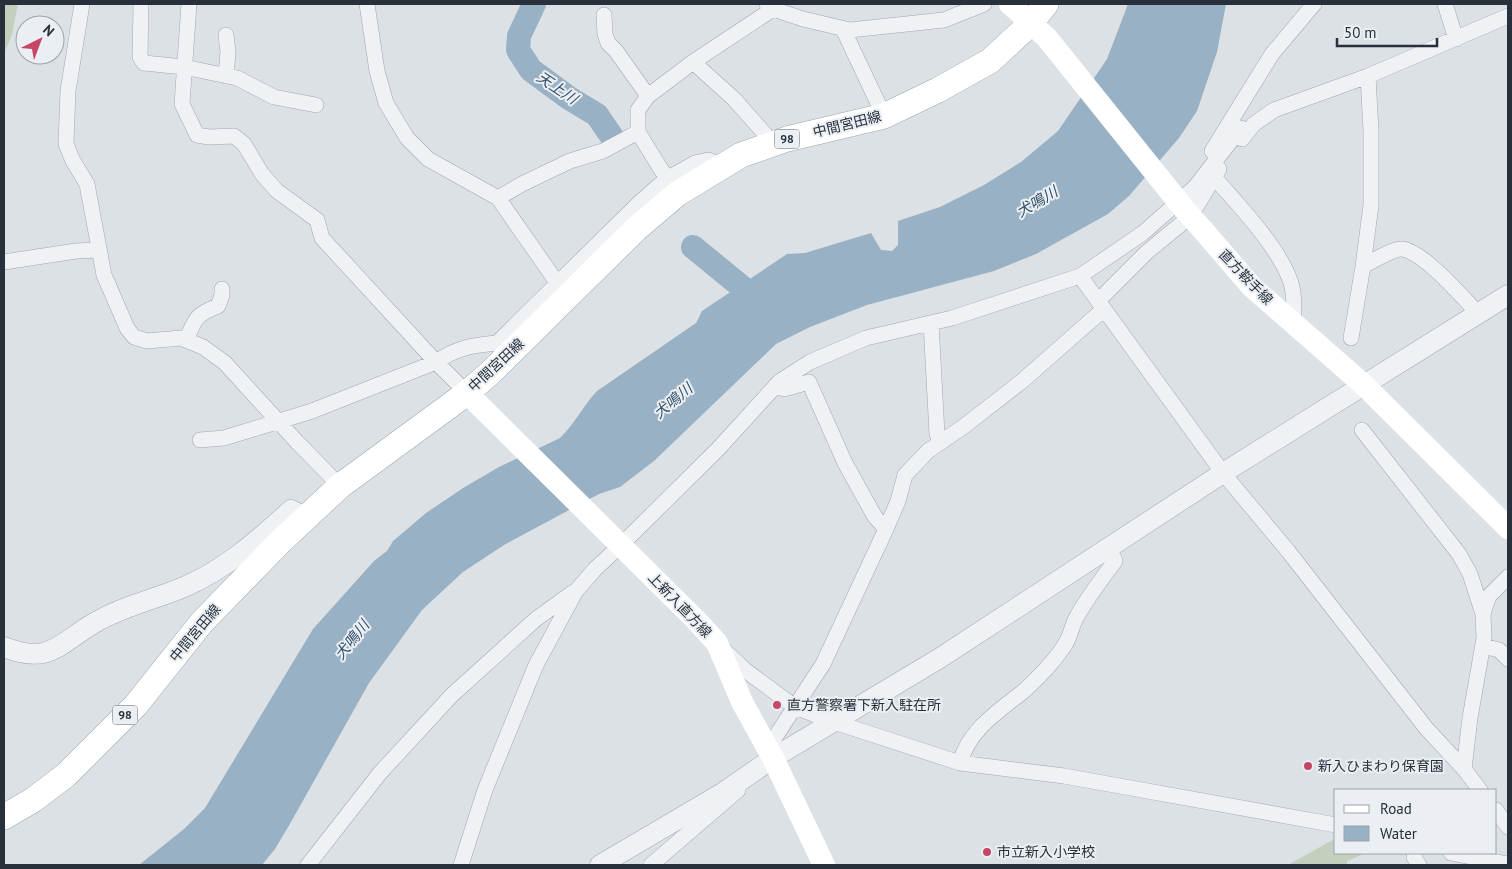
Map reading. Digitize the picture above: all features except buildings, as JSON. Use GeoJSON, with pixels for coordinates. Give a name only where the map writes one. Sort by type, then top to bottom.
{"type":"FeatureCollection","features":[{"type":"Feature","properties":{"kind":"main road","name":"直方鞍手線"},"geometry":{"type":"LineString","coordinates":[[1010,4],[1038,31],[1178,202],[1252,287],[1364,385],[1508,528]]}},
{"type":"Feature","properties":{"kind":"main road","name":"中間宮田線"},"geometry":{"type":"LineString","coordinates":[[4,818],[33,800],[66,774],[136,704],[202,622],[306,517],[340,486],[475,401],[490,373],[636,228],[676,194],[741,155],[787,139],[884,116],[938,90],[1038,31],[1046,4]]}},
{"type":"Feature","properties":{"kind":"main road","name":"上新入直方線"},"geometry":{"type":"LineString","coordinates":[[475,401],[717,643],[742,702],[771,753],[824,865]]}},
{"type":"Feature","properties":{"kind":"street"},"geometry":{"type":"LineString","coordinates":[[82,4],[68,91],[66,144],[73,161],[87,184],[104,275],[127,328],[134,337],[147,341],[181,338],[203,347],[225,363],[278,422],[340,486]]}},
{"type":"Feature","properties":{"kind":"street"},"geometry":{"type":"LineString","coordinates":[[141,4],[140,57],[144,63],[184,67],[237,78],[274,96],[316,105]]}},
{"type":"Feature","properties":{"kind":"street"},"geometry":{"type":"LineString","coordinates":[[189,4],[182,104],[196,135],[209,137],[234,136],[244,144],[262,174],[277,190],[317,220],[322,238],[436,362],[475,401]]}},
{"type":"Feature","properties":{"kind":"street"},"geometry":{"type":"LineString","coordinates":[[368,4],[377,71],[386,103],[407,138],[428,159],[498,198],[558,284]]}},
{"type":"Feature","properties":{"kind":"street"},"geometry":{"type":"LineString","coordinates":[[669,178],[662,171],[638,132],[638,110],[648,96],[770,6],[803,18],[850,30],[866,30],[944,20],[984,4]]}},
{"type":"Feature","properties":{"kind":"street"},"geometry":{"type":"LineString","coordinates":[[1178,202],[1222,136],[1272,54],[1314,4]]}},
{"type":"Feature","properties":{"kind":"street"},"geometry":{"type":"LineString","coordinates":[[1445,4],[1456,39]]}},
{"type":"Feature","properties":{"kind":"street"},"geometry":{"type":"LineString","coordinates":[[604,15],[605,34],[608,43],[616,51],[648,96]]}},
{"type":"Feature","properties":{"kind":"street"},"geometry":{"type":"LineString","coordinates":[[771,753],[796,707],[823,664],[886,529],[898,501],[905,475],[928,451],[1021,382],[1101,305],[1147,252],[1193,212],[1232,150],[1254,124],[1274,110],[1368,76],[1508,16]]}},
{"type":"Feature","properties":{"kind":"street"},"geometry":{"type":"LineString","coordinates":[[843,28],[884,116]]}},
{"type":"Feature","properties":{"kind":"street"},"geometry":{"type":"LineString","coordinates":[[226,35],[228,52],[226,76]]}},
{"type":"Feature","properties":{"kind":"street"},"geometry":{"type":"LineString","coordinates":[[693,62],[734,99],[774,143]]}},
{"type":"Feature","properties":{"kind":"street"},"geometry":{"type":"LineString","coordinates":[[1351,338],[1371,205],[1371,131],[1368,76]]}},
{"type":"Feature","properties":{"kind":"street"},"geometry":{"type":"LineString","coordinates":[[461,865],[480,805],[536,665],[576,591],[618,542],[718,449],[776,385],[810,362],[866,338],[952,318],[1080,276],[1143,233],[1195,187],[1241,128],[1247,132]]}},
{"type":"Feature","properties":{"kind":"street"},"geometry":{"type":"LineString","coordinates":[[498,198],[570,161],[603,151],[638,132]]}},
{"type":"Feature","properties":{"kind":"street"},"geometry":{"type":"LineString","coordinates":[[200,440],[224,438],[312,412],[436,362],[452,351],[475,345],[497,343],[639,203],[669,178],[695,164],[708,160],[723,166]]}},
{"type":"Feature","properties":{"kind":"street"},"geometry":{"type":"LineString","coordinates":[[1214,177],[1265,238],[1278,257],[1290,281],[1294,300],[1293,323]]}},
{"type":"Feature","properties":{"kind":"street"},"geometry":{"type":"LineString","coordinates":[[1363,266],[1400,249],[1412,252],[1426,262],[1478,313]]}},
{"type":"Feature","properties":{"kind":"street"},"geometry":{"type":"LineString","coordinates":[[4,262],[76,251],[98,250]]}},
{"type":"Feature","properties":{"kind":"street"},"geometry":{"type":"LineString","coordinates":[[1080,276],[1223,473],[1288,551],[1426,728],[1464,769],[1479,789]]}},
{"type":"Feature","properties":{"kind":"street"},"geometry":{"type":"LineString","coordinates":[[186,340],[196,318],[201,313],[218,306],[222,289]]}},
{"type":"Feature","properties":{"kind":"street"},"geometry":{"type":"LineString","coordinates":[[600,865],[742,780],[771,753],[834,722],[940,658],[1223,473],[1508,295]]}},
{"type":"Feature","properties":{"kind":"street"},"geometry":{"type":"LineString","coordinates":[[931,323],[937,434],[940,442]]}},
{"type":"Feature","properties":{"kind":"street"},"geometry":{"type":"LineString","coordinates":[[776,385],[784,388],[809,382],[846,463],[875,517],[886,529]]}},
{"type":"Feature","properties":{"kind":"street"},"geometry":{"type":"LineString","coordinates":[[1362,430],[1442,531],[1470,574],[1483,614]]}},
{"type":"Feature","properties":{"kind":"street"},"geometry":{"type":"LineString","coordinates":[[4,647],[24,653],[44,654],[66,643],[96,621],[183,588],[206,577],[228,564],[249,548],[291,510],[306,517]]}},
{"type":"Feature","properties":{"kind":"street"},"geometry":{"type":"LineString","coordinates":[[960,763],[963,750],[968,741],[981,726],[1026,689],[1052,663],[1066,642],[1075,620],[1088,598],[1115,561],[1109,548]]}},
{"type":"Feature","properties":{"kind":"street"},"geometry":{"type":"LineString","coordinates":[[1470,574],[1482,581],[1495,583],[1506,579]]}},
{"type":"Feature","properties":{"kind":"street"},"geometry":{"type":"LineString","coordinates":[[1464,769],[1470,718],[1484,638],[1483,614],[1486,601],[1506,579]]}},
{"type":"Feature","properties":{"kind":"street"},"geometry":{"type":"LineString","coordinates":[[308,865],[380,773],[452,695],[536,618],[576,591]]}},
{"type":"Feature","properties":{"kind":"street"},"geometry":{"type":"LineString","coordinates":[[717,643],[745,670],[796,707],[834,722],[960,763],[1064,776],[1334,825]]}},
{"type":"Feature","properties":{"kind":"street"},"geometry":{"type":"LineString","coordinates":[[1483,646],[1499,650],[1508,660]]}},
{"type":"Feature","properties":{"kind":"street"},"geometry":{"type":"LineString","coordinates":[[651,865],[737,792],[742,780]]}},
{"type":"Feature","properties":{"kind":"street"},"geometry":{"type":"LineString","coordinates":[[1497,811],[1508,827]]}},
{"type":"Feature","properties":{"kind":"street"},"geometry":{"type":"LineString","coordinates":[[1415,854],[1414,858],[1419,865]]}},
{"type":"Feature","properties":{"kind":"street"},"geometry":{"type":"LineString","coordinates":[[1456,854],[1508,864]]}},
{"type":"Feature","properties":{"kind":"green space"},"geometry":{"type":"Polygon","coordinates":[[[4,4],[18,4],[12,35],[4,53],[4,4]]]}},
{"type":"Feature","properties":{"kind":"green space"},"geometry":{"type":"Polygon","coordinates":[[[1334,839],[1334,854],[1364,854],[1347,861],[1347,865],[1288,865],[1334,839]]]}},
{"type":"Feature","properties":{"kind":"water","name":"犬鳴川"},"geometry":{"type":"Polygon","coordinates":[[[1128,4],[1226,4],[1217,52],[1197,111],[1179,138],[1129,196],[1108,214],[1036,254],[994,271],[867,305],[810,327],[776,344],[654,461],[620,487],[599,494],[504,545],[463,572],[422,610],[369,683],[291,822],[275,849],[262,865],[139,865],[184,829],[205,808],[313,629],[374,561],[387,551],[393,541],[426,513],[463,488],[499,467],[560,438],[597,391],[696,323],[702,311],[787,254],[805,253],[871,233],[881,250],[892,251],[898,245],[898,221],[940,207],[984,185],[1021,162],[1058,131],[1107,59],[1128,4]]]}},
{"type":"Feature","properties":{"kind":"waterway","name":"天上川"},"geometry":{"type":"LineString","coordinates":[[534,4],[519,36],[518,50],[531,70],[569,98],[597,115],[612,137]]}},
{"type":"Feature","properties":{"kind":"waterway","name":"天上川"},"geometry":{"type":"LineString","coordinates":[[693,247],[765,306]]}},
{"type":"Feature","properties":{"kind":"place","name":"直方警察署下新入駐在所"},"geometry":{"type":"Point","coordinates":[777,705]}},
{"type":"Feature","properties":{"kind":"place","name":"新入ひまわり保育園"},"geometry":{"type":"Point","coordinates":[1308,766]}},
{"type":"Feature","properties":{"kind":"place","name":"市立新入小学校"},"geometry":{"type":"Point","coordinates":[987,852]}}]}
